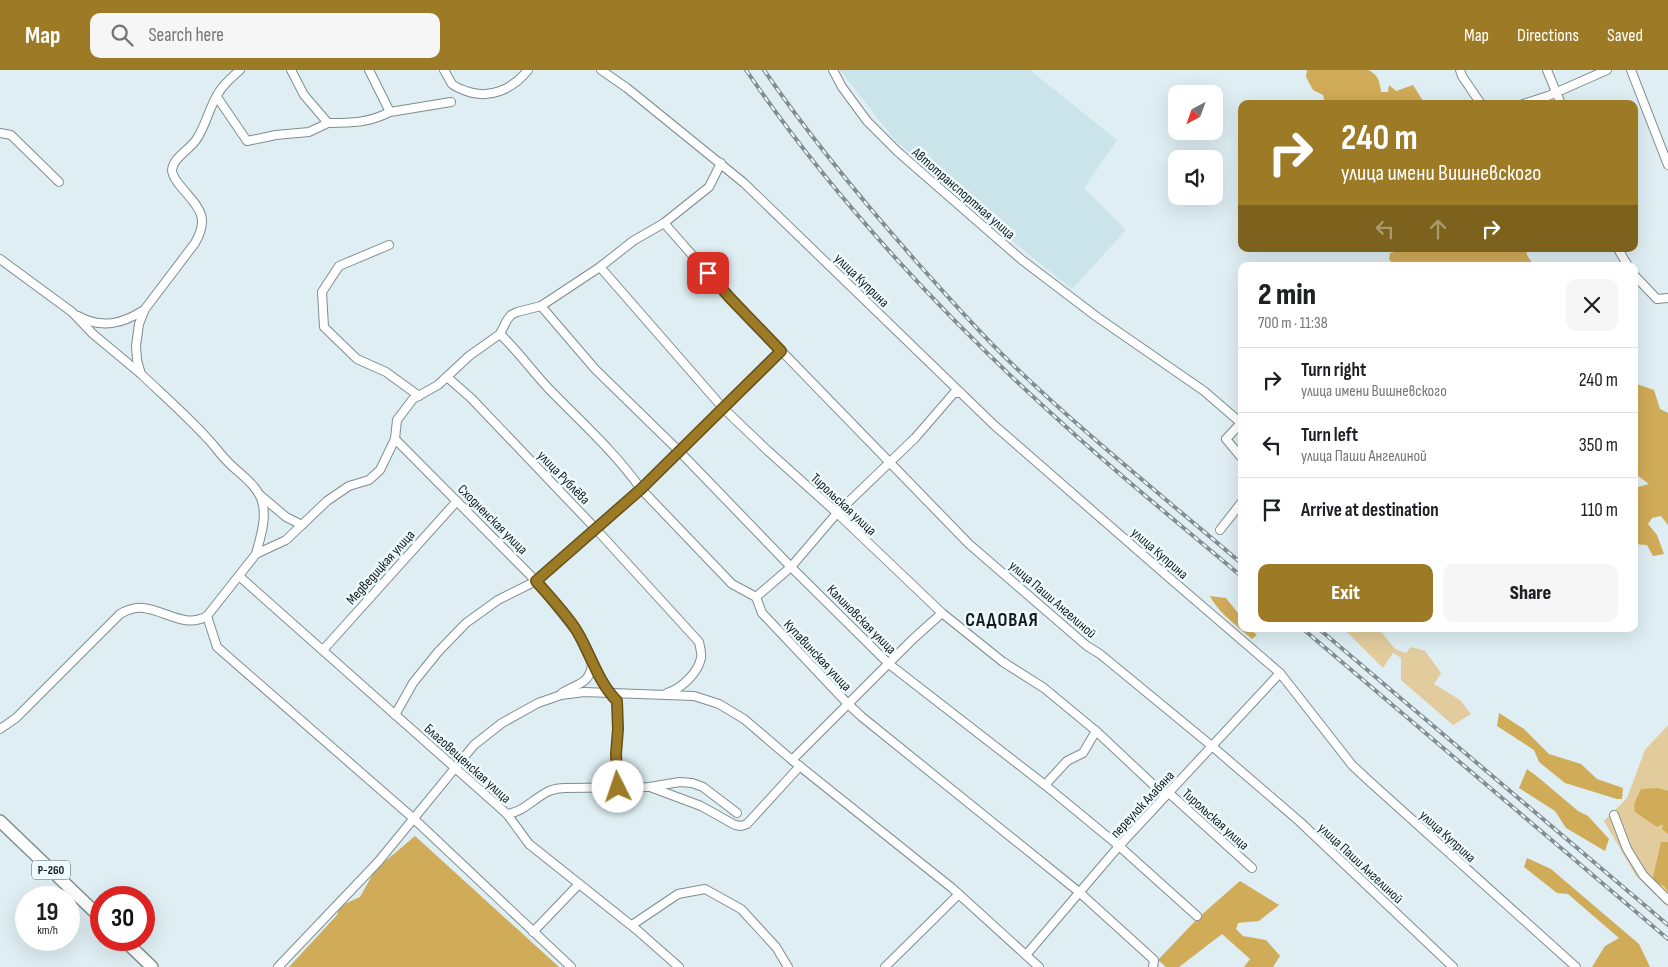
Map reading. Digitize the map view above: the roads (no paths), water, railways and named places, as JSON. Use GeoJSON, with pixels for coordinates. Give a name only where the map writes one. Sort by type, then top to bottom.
{"type":"FeatureCollection","features":[{"type":"Feature","properties":{"kind":"highway","name":"Р-260"},"geometry":{"type":"LineString","coordinates":[[0,821],[90,907]]}},
{"type":"Feature","properties":{"kind":"highway"},"geometry":{"type":"LineString","coordinates":[[135,951],[152,967]]}},
{"type":"Feature","properties":{"kind":"street"},"geometry":{"type":"LineString","coordinates":[[0,258],[72,312],[87,320],[101,324],[130,319],[144,310],[196,243],[202,232],[202,216],[196,205],[174,177],[172,171],[173,164],[196,140],[219,92],[240,70]]}},
{"type":"Feature","properties":{"kind":"street"},"geometry":{"type":"LineString","coordinates":[[291,70],[304,95],[328,123]]}},
{"type":"Feature","properties":{"kind":"street"},"geometry":{"type":"LineString","coordinates":[[369,70],[390,112]]}},
{"type":"Feature","properties":{"kind":"street"},"geometry":{"type":"LineString","coordinates":[[444,70],[453,85],[468,92],[485,95],[501,91],[515,83],[528,70]]}},
{"type":"Feature","properties":{"kind":"street","name":"улица Куприна"},"geometry":{"type":"LineString","coordinates":[[601,70],[627,88],[744,182],[994,425],[1280,673],[1352,765],[1576,967]]}},
{"type":"Feature","properties":{"kind":"street","name":"Автотранспортная улица"},"geometry":{"type":"LineString","coordinates":[[833,70],[842,88],[866,121],[898,152],[1022,260],[1097,318],[1204,391],[1238,420]]}},
{"type":"Feature","properties":{"kind":"street"},"geometry":{"type":"LineString","coordinates":[[1460,70],[1478,100]]}},
{"type":"Feature","properties":{"kind":"street"},"geometry":{"type":"LineString","coordinates":[[1547,70],[1560,100]]}},
{"type":"Feature","properties":{"kind":"street"},"geometry":{"type":"LineString","coordinates":[[1534,100],[1607,70]]}},
{"type":"Feature","properties":{"kind":"street"},"geometry":{"type":"LineString","coordinates":[[1631,70],[1668,165]]}},
{"type":"Feature","properties":{"kind":"street"},"geometry":{"type":"LineString","coordinates":[[217,97],[247,141],[276,135],[309,132],[328,123],[358,123],[378,118],[390,112],[451,102]]}},
{"type":"Feature","properties":{"kind":"street"},"geometry":{"type":"LineString","coordinates":[[0,133],[10,135],[59,182]]}},
{"type":"Feature","properties":{"kind":"street"},"geometry":{"type":"LineString","coordinates":[[256,554],[286,540],[327,501],[349,486],[369,480],[380,470],[395,439],[397,420],[414,399],[438,386],[468,356],[500,334],[506,320],[511,315],[541,306],[600,267],[633,241],[664,223],[710,187],[721,163]]}},
{"type":"Feature","properties":{"kind":"street","name":"улица Паши Ангелиной"},"geometry":{"type":"LineString","coordinates":[[664,223],[730,298],[969,544],[1087,646],[1100,654],[1213,746],[1299,822],[1453,967]]}},
{"type":"Feature","properties":{"kind":"street"},"geometry":{"type":"LineString","coordinates":[[389,245],[339,266],[322,292],[324,327],[357,359],[386,372],[419,396]]}},
{"type":"Feature","properties":{"kind":"street","name":"Тирольская улица"},"geometry":{"type":"LineString","coordinates":[[600,267],[723,408],[942,613],[1003,662],[1044,688],[1096,731],[1161,792],[1170,794],[1252,868]]}},
{"type":"Feature","properties":{"kind":"street"},"geometry":{"type":"LineString","coordinates":[[1638,279],[1657,299],[1668,298]]}},
{"type":"Feature","properties":{"kind":"street","name":"Калиновская улица"},"geometry":{"type":"LineString","coordinates":[[541,306],[595,369],[679,451],[791,567],[889,664],[1045,785],[1119,846],[1197,916]]}},
{"type":"Feature","properties":{"kind":"street"},"geometry":{"type":"LineString","coordinates":[[141,374],[136,346],[144,310]]}},
{"type":"Feature","properties":{"kind":"street"},"geometry":{"type":"LineString","coordinates":[[0,728],[16,718],[120,614],[131,609],[142,608],[188,621],[199,621],[207,616],[256,554],[262,532],[263,504],[254,486],[141,374],[99,340],[72,312]]}},
{"type":"Feature","properties":{"kind":"street"},"geometry":{"type":"LineString","coordinates":[[500,334],[629,472],[641,489],[732,584],[756,597],[791,567],[837,513],[916,438],[954,393],[961,393]]}},
{"type":"Feature","properties":{"kind":"street"},"geometry":{"type":"LineString","coordinates":[[395,715],[413,683],[438,652],[466,623],[498,600],[536,581],[641,489],[781,351]]}},
{"type":"Feature","properties":{"kind":"street","name":"улица Рублёва"},"geometry":{"type":"LineString","coordinates":[[447,378],[471,398],[595,528],[699,642],[702,658],[696,669],[675,691],[662,695]]}},
{"type":"Feature","properties":{"kind":"street"},"geometry":{"type":"LineString","coordinates":[[1238,426],[1226,439],[1238,453]]}},
{"type":"Feature","properties":{"kind":"street","name":"Сходненская улица"},"geometry":{"type":"LineString","coordinates":[[395,439],[536,581],[577,632],[592,664],[609,693],[617,701],[618,729],[616,754],[618,787]]}},
{"type":"Feature","properties":{"kind":"street"},"geometry":{"type":"LineString","coordinates":[[259,494],[294,522],[302,525]]}},
{"type":"Feature","properties":{"kind":"street","name":"Медведицкая улица"},"geometry":{"type":"LineString","coordinates":[[323,650],[457,501]]}},
{"type":"Feature","properties":{"kind":"street"},"geometry":{"type":"LineString","coordinates":[[1220,530],[1238,507]]}},
{"type":"Feature","properties":{"kind":"street"},"geometry":{"type":"LineString","coordinates":[[264,518],[279,510]]}},
{"type":"Feature","properties":{"kind":"street","name":"Благовещенская улица"},"geometry":{"type":"LineString","coordinates":[[239,576],[507,814],[529,844],[632,925],[679,967]]}},
{"type":"Feature","properties":{"kind":"street","name":"Купавинская улица"},"geometry":{"type":"LineString","coordinates":[[756,597],[762,613],[848,704],[918,763],[1079,892],[1153,964]]}},
{"type":"Feature","properties":{"kind":"street"},"geometry":{"type":"LineString","coordinates":[[792,760],[942,613]]}},
{"type":"Feature","properties":{"kind":"street"},"geometry":{"type":"LineString","coordinates":[[207,616],[217,647],[413,818],[571,967]]}},
{"type":"Feature","properties":{"kind":"street"},"geometry":{"type":"LineString","coordinates":[[278,967],[378,862],[474,745],[502,722],[588,679],[592,664]]}},
{"type":"Feature","properties":{"kind":"street","name":"переулок Алабяна"},"geometry":{"type":"LineString","coordinates":[[1026,955],[1119,846],[1170,794],[1280,673]]}},
{"type":"Feature","properties":{"kind":"street"},"geometry":{"type":"LineString","coordinates":[[561,694],[584,692],[694,696],[728,709],[744,719],[959,894],[1039,967]]}},
{"type":"Feature","properties":{"kind":"street"},"geometry":{"type":"LineString","coordinates":[[1045,785],[1067,761],[1083,753],[1096,731]]}},
{"type":"Feature","properties":{"kind":"street"},"geometry":{"type":"LineString","coordinates":[[648,787],[701,806],[735,825],[741,826],[747,824],[800,766]]}},
{"type":"Feature","properties":{"kind":"street"},"geometry":{"type":"LineString","coordinates":[[507,814],[523,809],[551,790],[565,788],[648,787],[667,783],[692,783],[703,787],[737,813]]}},
{"type":"Feature","properties":{"kind":"street"},"geometry":{"type":"LineString","coordinates":[[667,783],[667,793]]}},
{"type":"Feature","properties":{"kind":"street"},"geometry":{"type":"LineString","coordinates":[[1614,815],[1627,849],[1643,875],[1668,900]]}},
{"type":"Feature","properties":{"kind":"street"},"geometry":{"type":"LineString","coordinates":[[533,932],[580,884]]}},
{"type":"Feature","properties":{"kind":"street"},"geometry":{"type":"LineString","coordinates":[[632,925],[678,894],[705,889],[741,908],[776,947],[788,967]]}},
{"type":"Feature","properties":{"kind":"street"},"geometry":{"type":"LineString","coordinates":[[885,967],[959,894]]}},
{"type":"Feature","properties":{"kind":"railway"},"geometry":{"type":"LineString","coordinates":[[746,70],[780,118],[854,211],[977,343],[1063,424],[1238,573]]}},
{"type":"Feature","properties":{"kind":"railway"},"geometry":{"type":"LineString","coordinates":[[764,70],[820,147],[860,196],[987,339],[1066,414],[1238,560]]}},
{"type":"Feature","properties":{"kind":"railway"},"geometry":{"type":"LineString","coordinates":[[1307,632],[1668,939]]}},
{"type":"Feature","properties":{"kind":"railway"},"geometry":{"type":"LineString","coordinates":[[1323,632],[1668,925]]}},
{"type":"Feature","properties":{"kind":"district","name":"САДОВАЯ"},"geometry":{"type":"Point","coordinates":[1002,619]}}]}
